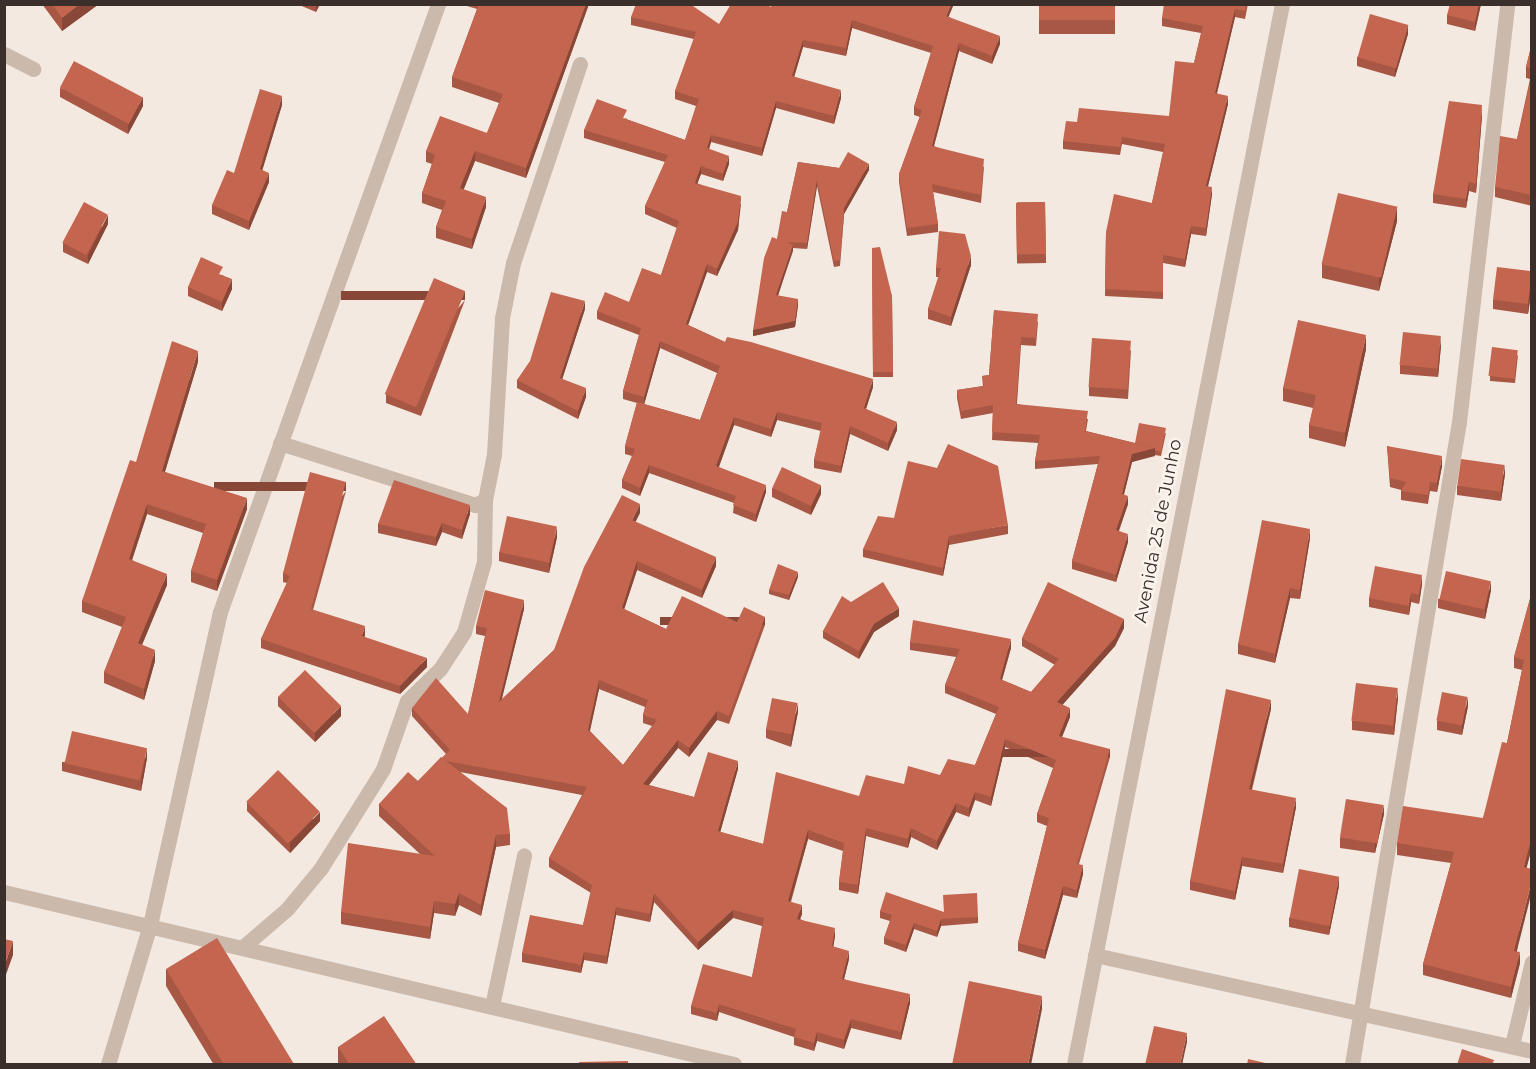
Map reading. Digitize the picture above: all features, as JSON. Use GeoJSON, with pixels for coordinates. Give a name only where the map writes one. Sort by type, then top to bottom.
{"type":"FeatureCollection","features":[{"type":"Feature","properties":{"kind":"street"},"geometry":{"type":"LineString","coordinates":[[108,1065],[150,925],[220,612],[438,4]]}},
{"type":"Feature","properties":{"kind":"street","name":"Avenida 25 de Junho"},"geometry":{"type":"LineString","coordinates":[[1074,1065],[1282,4]]}},
{"type":"Feature","properties":{"kind":"street"},"geometry":{"type":"LineString","coordinates":[[1352,1065],[1364,1011],[1460,422],[1507,4]]}},
{"type":"Feature","properties":{"kind":"street"},"geometry":{"type":"LineString","coordinates":[[4,54],[33,69]]}},
{"type":"Feature","properties":{"kind":"street"},"geometry":{"type":"LineString","coordinates":[[243,947],[287,909],[321,868],[383,769],[407,701],[440,669],[464,632],[484,561],[485,500],[494,454],[502,318],[513,262],[580,64]]}},
{"type":"Feature","properties":{"kind":"street"},"geometry":{"type":"LineString","coordinates":[[280,443],[475,505],[485,500]]}},
{"type":"Feature","properties":{"kind":"street"},"geometry":{"type":"LineString","coordinates":[[492,1006],[524,855]]}},
{"type":"Feature","properties":{"kind":"street"},"geometry":{"type":"LineString","coordinates":[[4,892],[734,1065]]}},
{"type":"Feature","properties":{"kind":"street"},"geometry":{"type":"LineString","coordinates":[[1095,955],[1364,1011],[1532,1051]]}},
{"type":"Feature","properties":{"kind":"street"},"geometry":{"type":"LineString","coordinates":[[1512,1045],[1532,962]]}},
{"type":"Feature","properties":{"kind":"building"},"geometry":{"type":"Polygon","coordinates":[[[52,4],[80,4],[62,18],[52,4]]]}},
{"type":"Feature","properties":{"kind":"building"},"geometry":{"type":"Polygon","coordinates":[[[479,4],[586,4],[526,168],[475,151],[460,188],[486,197],[472,239],[436,227],[446,201],[422,193],[435,155],[426,151],[440,116],[487,133],[503,94],[452,77],[479,4]]]}},
{"type":"Feature","properties":{"kind":"building"},"geometry":{"type":"Polygon","coordinates":[[[636,4],[690,4],[719,24],[731,4],[766,4],[771,7],[772,4],[951,4],[946,16],[1000,36],[992,56],[959,43],[932,146],[984,159],[981,195],[932,184],[938,224],[907,228],[899,174],[922,110],[914,107],[933,46],[852,20],[846,48],[803,40],[792,76],[841,90],[834,116],[776,101],[762,148],[711,135],[707,148],[729,156],[723,174],[701,166],[695,183],[741,196],[738,222],[717,269],[707,264],[686,324],[725,342],[727,337],[751,342],[873,379],[864,408],[897,422],[888,443],[850,426],[841,466],[814,460],[822,423],[777,412],[771,429],[734,417],[716,466],[766,485],[756,514],[733,505],[736,496],[649,465],[640,488],[622,480],[635,449],[625,446],[637,402],[700,420],[720,366],[660,341],[644,397],[623,391],[641,328],[597,311],[605,292],[629,302],[642,268],[661,275],[679,221],[645,206],[668,155],[584,130],[597,99],[627,110],[623,118],[685,140],[699,99],[675,91],[696,32],[631,17],[636,4]]]}},
{"type":"Feature","properties":{"kind":"building"},"geometry":{"type":"Polygon","coordinates":[[[1039,4],[1115,4],[1115,20],[1039,20],[1039,4]]]}},
{"type":"Feature","properties":{"kind":"building"},"geometry":{"type":"Polygon","coordinates":[[[1164,4],[1246,4],[1245,11],[1235,9],[1215,93],[1228,96],[1206,186],[1212,187],[1206,228],[1191,226],[1185,259],[1163,255],[1163,292],[1105,289],[1106,232],[1114,194],[1152,203],[1165,144],[1122,137],[1120,147],[1063,141],[1066,121],[1077,122],[1079,108],[1169,116],[1175,61],[1194,63],[1203,26],[1162,18],[1164,4]]]}},
{"type":"Feature","properties":{"kind":"building"},"geometry":{"type":"Polygon","coordinates":[[[1450,4],[1479,4],[1475,22],[1447,15],[1450,4]]]}},
{"type":"Feature","properties":{"kind":"building"},"geometry":{"type":"Polygon","coordinates":[[[1370,14],[1408,25],[1396,68],[1358,57],[1370,14]]]}},
{"type":"Feature","properties":{"kind":"building"},"geometry":{"type":"Polygon","coordinates":[[[1532,43],[1532,69],[1526,67],[1532,43]]]}},
{"type":"Feature","properties":{"kind":"building"},"geometry":{"type":"Polygon","coordinates":[[[74,61],[143,98],[129,124],[60,87],[74,61]]]}},
{"type":"Feature","properties":{"kind":"building"},"geometry":{"type":"Polygon","coordinates":[[[1532,74],[1532,195],[1495,187],[1500,136],[1517,139],[1532,74]]]}},
{"type":"Feature","properties":{"kind":"building"},"geometry":{"type":"Polygon","coordinates":[[[260,89],[282,96],[260,169],[269,173],[249,221],[212,205],[227,170],[234,173],[260,89]]]}},
{"type":"Feature","properties":{"kind":"building"},"geometry":{"type":"Polygon","coordinates":[[[1449,101],[1482,105],[1476,184],[1469,182],[1466,199],[1433,194],[1449,101]]]}},
{"type":"Feature","properties":{"kind":"building"},"geometry":{"type":"Polygon","coordinates":[[[848,152],[869,164],[844,208],[840,260],[834,261],[817,180],[807,243],[787,242],[793,245],[776,295],[798,299],[795,321],[753,330],[764,258],[772,237],[777,239],[782,211],[787,212],[798,162],[839,168],[848,152]]]}},
{"type":"Feature","properties":{"kind":"building"},"geometry":{"type":"Polygon","coordinates":[[[1338,193],[1397,207],[1381,278],[1322,264],[1338,193]]]}},
{"type":"Feature","properties":{"kind":"building"},"geometry":{"type":"Polygon","coordinates":[[[84,202],[108,215],[86,255],[62,243],[84,202]]]}},
{"type":"Feature","properties":{"kind":"building"},"geometry":{"type":"Polygon","coordinates":[[[1045,202],[1046,254],[1017,254],[1016,203],[1045,202]]]}},
{"type":"Feature","properties":{"kind":"building"},"geometry":{"type":"Polygon","coordinates":[[[939,231],[965,234],[971,256],[951,317],[928,309],[941,268],[936,268],[939,231]]]}},
{"type":"Feature","properties":{"kind":"building"},"geometry":{"type":"Polygon","coordinates":[[[880,247],[892,296],[893,372],[873,372],[872,248],[880,247]]]}},
{"type":"Feature","properties":{"kind":"building"},"geometry":{"type":"Polygon","coordinates":[[[201,257],[223,267],[219,274],[232,279],[222,302],[188,287],[201,257]]]}},
{"type":"Feature","properties":{"kind":"building"},"geometry":{"type":"Polygon","coordinates":[[[1497,267],[1532,271],[1528,304],[1493,300],[1497,267]]]}},
{"type":"Feature","properties":{"kind":"building"},"geometry":{"type":"Polygon","coordinates":[[[434,278],[465,291],[416,407],[385,394],[434,278]]]}},
{"type":"Feature","properties":{"kind":"building"},"geometry":{"type":"Polygon","coordinates":[[[551,292],[585,301],[560,378],[586,388],[578,411],[517,380],[530,361],[551,292]]]}},
{"type":"Feature","properties":{"kind":"building"},"geometry":{"type":"Polygon","coordinates":[[[994,310],[1038,314],[1036,338],[1021,337],[1016,404],[1088,411],[1085,431],[1155,448],[1132,454],[1122,494],[1128,496],[1116,530],[1128,534],[1116,575],[1072,561],[1100,456],[1035,461],[1040,435],[992,432],[993,405],[961,411],[957,390],[984,386],[982,376],[989,375],[994,310]]]}},
{"type":"Feature","properties":{"kind":"building"},"geometry":{"type":"Polygon","coordinates":[[[1298,320],[1366,335],[1345,433],[1309,425],[1316,395],[1283,388],[1298,320]]]}},
{"type":"Feature","properties":{"kind":"building"},"geometry":{"type":"Polygon","coordinates":[[[1403,332],[1441,336],[1437,369],[1400,365],[1403,332]]]}},
{"type":"Feature","properties":{"kind":"building"},"geometry":{"type":"Polygon","coordinates":[[[1092,338],[1131,341],[1127,390],[1089,387],[1092,338]]]}},
{"type":"Feature","properties":{"kind":"building"},"geometry":{"type":"Polygon","coordinates":[[[172,341],[198,351],[162,471],[247,498],[217,580],[191,571],[206,524],[147,504],[129,559],[167,574],[138,643],[155,650],[144,689],[104,672],[126,617],[82,601],[130,460],[136,462],[172,341]]]}},
{"type":"Feature","properties":{"kind":"building"},"geometry":{"type":"Polygon","coordinates":[[[1492,347],[1518,350],[1514,379],[1488,376],[1492,347]]]}},
{"type":"Feature","properties":{"kind":"building"},"geometry":{"type":"Polygon","coordinates":[[[1139,423],[1166,428],[1161,452],[1155,448],[1135,443],[1139,423]]]}},
{"type":"Feature","properties":{"kind":"building"},"geometry":{"type":"Polygon","coordinates":[[[948,444],[998,466],[1008,525],[949,536],[943,568],[863,549],[878,516],[894,518],[908,461],[937,468],[948,444]]]}},
{"type":"Feature","properties":{"kind":"building"},"geometry":{"type":"Polygon","coordinates":[[[1387,446],[1442,456],[1437,483],[1430,482],[1428,495],[1401,491],[1406,482],[1390,478],[1387,446]]]}},
{"type":"Feature","properties":{"kind":"building"},"geometry":{"type":"Polygon","coordinates":[[[1461,459],[1505,465],[1501,492],[1457,486],[1461,459]]]}},
{"type":"Feature","properties":{"kind":"building"},"geometry":{"type":"Polygon","coordinates":[[[782,467],[821,485],[811,506],[772,488],[782,467]]]}},
{"type":"Feature","properties":{"kind":"building"},"geometry":{"type":"Polygon","coordinates":[[[310,472],[346,482],[311,609],[365,626],[362,636],[427,658],[400,686],[261,639],[290,576],[283,573],[310,472]]]}},
{"type":"Feature","properties":{"kind":"building"},"geometry":{"type":"Polygon","coordinates":[[[394,480],[470,505],[462,530],[442,523],[436,537],[378,524],[394,480]]]}},
{"type":"Feature","properties":{"kind":"building"},"geometry":{"type":"Polygon","coordinates":[[[622,495],[640,504],[632,520],[716,557],[702,590],[637,561],[622,608],[666,629],[682,596],[737,622],[744,607],[765,617],[729,716],[717,711],[689,748],[678,740],[643,784],[694,797],[708,752],[738,761],[718,831],[763,844],[776,772],[859,796],[866,775],[904,784],[908,766],[940,775],[948,759],[975,765],[999,707],[945,685],[960,649],[910,642],[913,620],[1011,639],[1000,679],[1031,692],[1059,659],[1022,638],[1048,582],[1124,619],[1115,638],[1057,702],[1070,708],[1059,736],[1110,749],[1077,864],[1083,865],[1077,890],[1063,886],[1045,950],[1018,943],[1049,818],[1037,814],[1056,760],[1005,739],[991,797],[975,792],[969,808],[956,803],[937,841],[911,828],[908,839],[866,828],[858,885],[839,882],[844,843],[808,830],[788,901],[802,905],[797,919],[835,928],[832,946],[849,951],[842,979],[910,994],[901,1032],[851,1019],[844,1040],[817,1032],[814,1043],[794,1037],[796,1029],[719,1004],[717,1013],[691,1006],[703,964],[752,977],[764,918],[733,910],[698,942],[654,893],[650,914],[616,907],[607,956],[584,952],[581,965],[522,953],[530,915],[583,925],[592,885],[549,858],[587,787],[446,761],[442,758],[450,750],[412,708],[436,678],[468,714],[487,628],[476,626],[485,590],[524,600],[499,702],[554,650],[584,567],[622,495]],[[599,680],[588,730],[623,765],[657,720],[643,715],[648,700],[599,680]]]}},
{"type":"Feature","properties":{"kind":"building"},"geometry":{"type":"Polygon","coordinates":[[[507,516],[557,527],[549,563],[499,552],[507,516]]]}},
{"type":"Feature","properties":{"kind":"building"},"geometry":{"type":"Polygon","coordinates":[[[1262,520],[1310,529],[1300,590],[1290,588],[1275,654],[1238,644],[1262,520]]]}},
{"type":"Feature","properties":{"kind":"building"},"geometry":{"type":"Polygon","coordinates":[[[778,564],[798,572],[789,595],[769,590],[778,564]]]}},
{"type":"Feature","properties":{"kind":"building"},"geometry":{"type":"Polygon","coordinates":[[[1375,566],[1422,575],[1419,595],[1411,593],[1409,606],[1369,598],[1375,566]]]}},
{"type":"Feature","properties":{"kind":"building"},"geometry":{"type":"Polygon","coordinates":[[[1446,571],[1491,581],[1484,610],[1439,599],[1446,571]]]}},
{"type":"Feature","properties":{"kind":"building"},"geometry":{"type":"Polygon","coordinates":[[[883,582],[899,608],[874,624],[859,651],[823,631],[842,596],[851,602],[883,582]]]}},
{"type":"Feature","properties":{"kind":"building"},"geometry":{"type":"Polygon","coordinates":[[[1532,591],[1532,836],[1524,867],[1532,869],[1532,880],[1514,951],[1520,952],[1511,987],[1423,964],[1454,852],[1397,843],[1403,806],[1483,818],[1502,742],[1507,743],[1524,660],[1514,657],[1532,591]]]}},
{"type":"Feature","properties":{"kind":"building"},"geometry":{"type":"Polygon","coordinates":[[[305,670],[341,706],[314,733],[278,697],[305,670]]]}},
{"type":"Feature","properties":{"kind":"building"},"geometry":{"type":"Polygon","coordinates":[[[1356,683],[1398,688],[1393,726],[1351,721],[1356,683]]]}},
{"type":"Feature","properties":{"kind":"building"},"geometry":{"type":"Polygon","coordinates":[[[1226,689],[1271,700],[1249,789],[1296,798],[1283,864],[1242,857],[1235,891],[1190,881],[1226,689]]]}},
{"type":"Feature","properties":{"kind":"building"},"geometry":{"type":"Polygon","coordinates":[[[1442,692],[1468,697],[1462,725],[1436,720],[1442,692]]]}},
{"type":"Feature","properties":{"kind":"building"},"geometry":{"type":"Polygon","coordinates":[[[772,698],[798,703],[791,734],[766,729],[772,698]]]}},
{"type":"Feature","properties":{"kind":"building"},"geometry":{"type":"Polygon","coordinates":[[[72,731],[147,748],[140,780],[65,763],[72,731]]]}},
{"type":"Feature","properties":{"kind":"building"},"geometry":{"type":"Polygon","coordinates":[[[441,757],[507,808],[510,834],[496,835],[481,905],[459,893],[455,904],[434,901],[430,927],[341,912],[348,843],[435,856],[379,804],[408,772],[418,781],[441,757]]]}},
{"type":"Feature","properties":{"kind":"building"},"geometry":{"type":"Polygon","coordinates":[[[278,770],[320,812],[288,844],[246,802],[278,770]]]}},
{"type":"Feature","properties":{"kind":"building"},"geometry":{"type":"Polygon","coordinates":[[[1346,799],[1384,805],[1377,843],[1340,838],[1346,799]]]}},
{"type":"Feature","properties":{"kind":"building"},"geometry":{"type":"Polygon","coordinates":[[[1299,869],[1339,877],[1330,926],[1289,918],[1299,869]]]}},
{"type":"Feature","properties":{"kind":"building"},"geometry":{"type":"Polygon","coordinates":[[[886,892],[944,912],[943,895],[977,893],[978,917],[941,919],[937,931],[914,923],[906,945],[884,938],[892,915],[880,911],[886,892]]]}},
{"type":"Feature","properties":{"kind":"building"},"geometry":{"type":"Polygon","coordinates":[[[217,938],[293,1065],[224,1065],[166,969],[217,938]]]}},
{"type":"Feature","properties":{"kind":"building"},"geometry":{"type":"Polygon","coordinates":[[[4,939],[13,941],[4,967],[4,939]]]}},
{"type":"Feature","properties":{"kind":"building"},"geometry":{"type":"Polygon","coordinates":[[[969,981],[1042,996],[1028,1065],[952,1065],[969,981]]]}},
{"type":"Feature","properties":{"kind":"building"},"geometry":{"type":"Polygon","coordinates":[[[384,1016],[417,1065],[350,1065],[338,1047],[384,1016]]]}},
{"type":"Feature","properties":{"kind":"building"},"geometry":{"type":"Polygon","coordinates":[[[1154,1026],[1187,1033],[1180,1065],[1145,1065],[1154,1026]]]}},
{"type":"Feature","properties":{"kind":"building"},"geometry":{"type":"Polygon","coordinates":[[[1462,1049],[1494,1060],[1492,1065],[1457,1065],[1462,1049]]]}},
{"type":"Feature","properties":{"kind":"building"},"geometry":{"type":"Polygon","coordinates":[[[1248,1059],[1274,1065],[1247,1065],[1248,1059]]]}},
{"type":"Feature","properties":{"kind":"building"},"geometry":{"type":"Polygon","coordinates":[[[628,1061],[628,1065],[579,1065],[579,1062],[628,1061]]]}}]}
